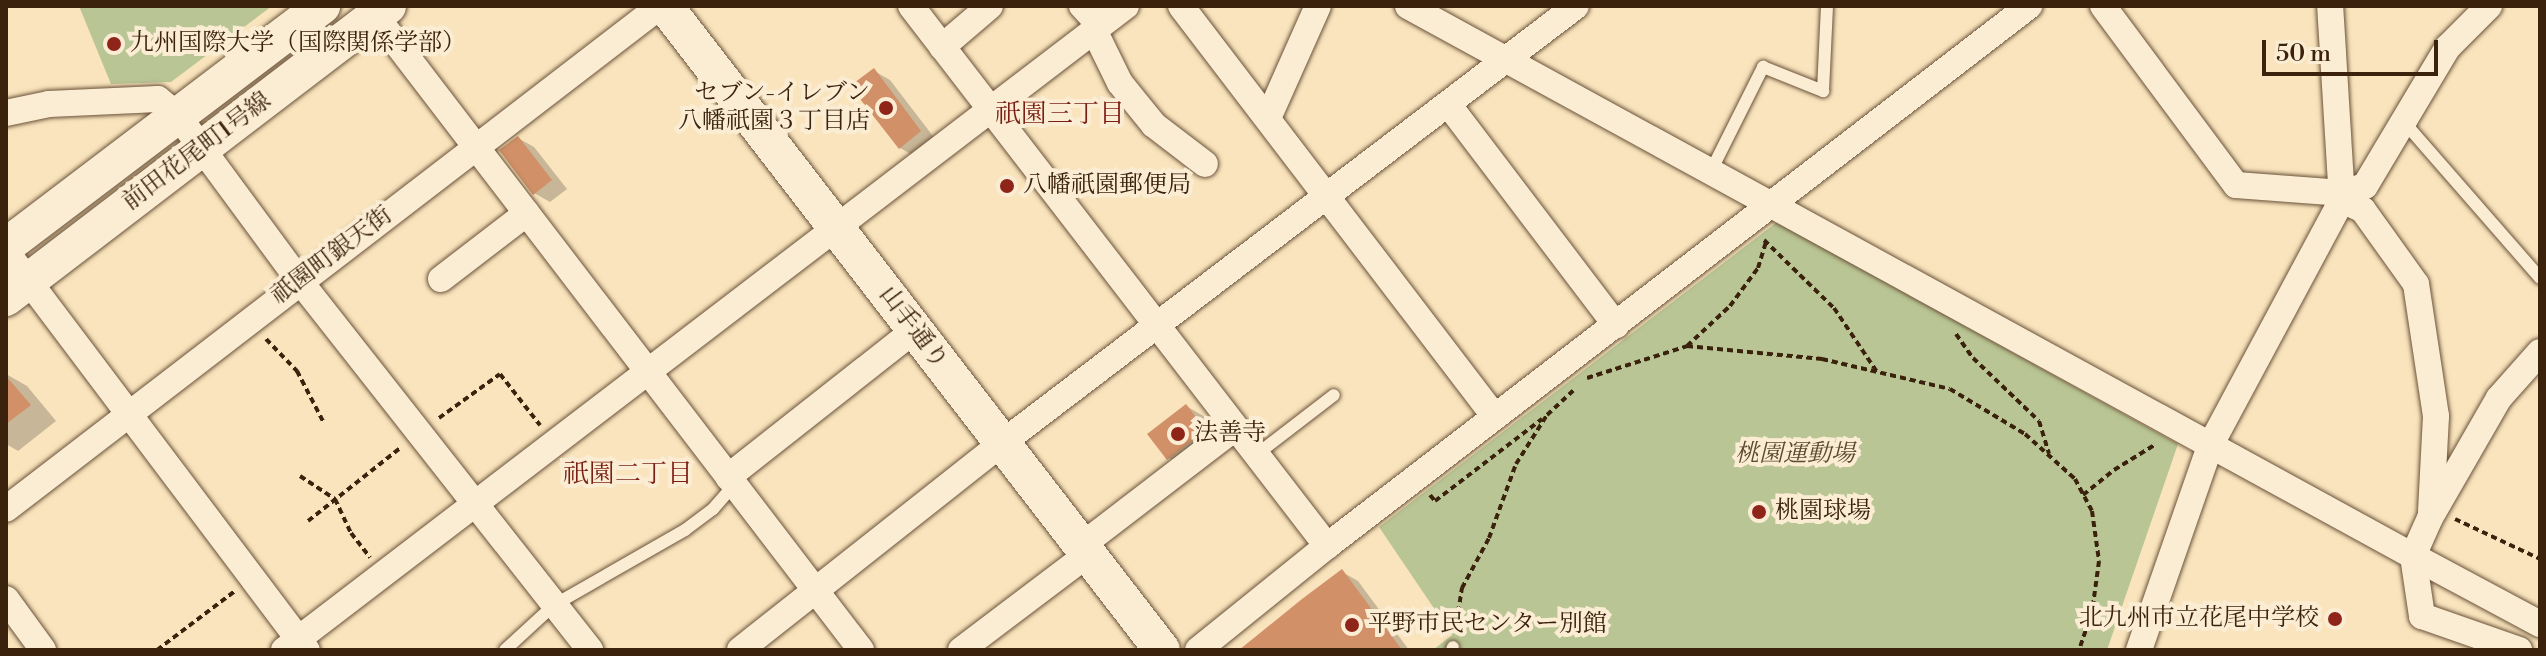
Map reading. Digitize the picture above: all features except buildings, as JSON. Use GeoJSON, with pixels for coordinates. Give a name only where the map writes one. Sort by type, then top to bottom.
{"type":"FeatureCollection","features":[{"type":"Feature","properties":{"kind":"street","name":"前田花尾町1号線"},"geometry":{"type":"LineString","coordinates":[[6,248],[322,6]]}},
{"type":"Feature","properties":{"kind":"street","name":"祇園町銀天街"},"geometry":{"type":"LineString","coordinates":[[6,509],[299,280],[662,6]]}},
{"type":"Feature","properties":{"kind":"street","name":"山手通り"},"geometry":{"type":"LineString","coordinates":[[662,6],[1162,650]]}},
{"type":"Feature","properties":{"kind":"street"},"geometry":{"type":"LineString","coordinates":[[911,6],[1156,328],[1327,546]]}},
{"type":"Feature","properties":{"kind":"street"},"geometry":{"type":"LineString","coordinates":[[942,47],[990,6]]}},
{"type":"Feature","properties":{"kind":"street"},"geometry":{"type":"LineString","coordinates":[[6,248],[17,289],[127,413],[252,578],[296,646],[384,575],[991,111],[1092,20],[1126,6]]}},
{"type":"Feature","properties":{"kind":"street"},"geometry":{"type":"LineString","coordinates":[[1181,6],[1269,116],[1495,417]]}},
{"type":"Feature","properties":{"kind":"street"},"geometry":{"type":"LineString","coordinates":[[1269,116],[1318,6]]}},
{"type":"Feature","properties":{"kind":"street"},"geometry":{"type":"LineString","coordinates":[[1408,6],[2169,426],[2540,624]]}},
{"type":"Feature","properties":{"kind":"street"},"geometry":{"type":"LineString","coordinates":[[740,650],[1002,443],[1576,6]]}},
{"type":"Feature","properties":{"kind":"street"},"geometry":{"type":"LineString","coordinates":[[1198,650],[1327,546],[1616,325],[1757,234],[1773,205],[2029,6]]}},
{"type":"Feature","properties":{"kind":"street"},"geometry":{"type":"LineString","coordinates":[[2103,6],[2236,185],[2342,197],[2363,210],[2416,284],[2436,416],[2432,514]]}},
{"type":"Feature","properties":{"kind":"street"},"geometry":{"type":"LineString","coordinates":[[2139,650],[2210,446],[2342,197],[2330,6]]}},
{"type":"Feature","properties":{"kind":"street"},"geometry":{"type":"LineString","coordinates":[[2342,197],[2365,186],[2448,47],[2489,6]]}},
{"type":"Feature","properties":{"kind":"street","name":"前田花尾町1号線"},"geometry":{"type":"LineString","coordinates":[[17,289],[377,9]]}},
{"type":"Feature","properties":{"kind":"street"},"geometry":{"type":"LineString","coordinates":[[377,9],[475,146],[861,650]]}},
{"type":"Feature","properties":{"kind":"street"},"geometry":{"type":"LineString","coordinates":[[1092,20],[1120,83],[1154,125],[1205,164]]}},
{"type":"Feature","properties":{"kind":"street"},"geometry":{"type":"LineString","coordinates":[[6,113],[49,104],[158,99],[178,116],[299,280],[590,650]]}},
{"type":"Feature","properties":{"kind":"street"},"geometry":{"type":"LineString","coordinates":[[1448,104],[1616,325]]}},
{"type":"Feature","properties":{"kind":"street"},"geometry":{"type":"LineString","coordinates":[[441,279],[527,213]]}},
{"type":"Feature","properties":{"kind":"street"},"geometry":{"type":"LineString","coordinates":[[731,481],[915,330]]}},
{"type":"Feature","properties":{"kind":"street"},"geometry":{"type":"LineString","coordinates":[[2519,650],[2422,616],[2413,556],[2432,514],[2499,398],[2540,352]]}},
{"type":"Feature","properties":{"kind":"street"},"geometry":{"type":"LineString","coordinates":[[961,650],[1235,428]]}},
{"type":"Feature","properties":{"kind":"street"},"geometry":{"type":"LineString","coordinates":[[6,599],[43,650]]}},
{"type":"Feature","properties":{"kind":"lane"},"geometry":{"type":"LineString","coordinates":[[1710,173],[1763,67],[1823,91],[1827,6]]}},
{"type":"Feature","properties":{"kind":"lane"},"geometry":{"type":"LineString","coordinates":[[2402,120],[2540,278]]}},
{"type":"Feature","properties":{"kind":"lane"},"geometry":{"type":"LineString","coordinates":[[1256,455],[1334,395]]}},
{"type":"Feature","properties":{"kind":"lane"},"geometry":{"type":"LineString","coordinates":[[505,650],[554,605],[685,530],[713,509],[731,481]]}},
{"type":"Feature","properties":{"kind":"path"},"geometry":{"type":"LineString","coordinates":[[1687,346],[1730,306],[1758,268],[1757,234]]}},
{"type":"Feature","properties":{"kind":"path"},"geometry":{"type":"LineString","coordinates":[[1757,234],[1834,308],[1877,372]]}},
{"type":"Feature","properties":{"kind":"path"},"geometry":{"type":"LineString","coordinates":[[1942,300],[1952,329],[1973,358],[2039,421],[2050,456]]}},
{"type":"Feature","properties":{"kind":"path"},"geometry":{"type":"LineString","coordinates":[[247,321],[297,371],[324,423]]}},
{"type":"Feature","properties":{"kind":"path"},"geometry":{"type":"LineString","coordinates":[[1416,477],[1435,501],[1547,415],[1586,378],[1687,346],[1822,359],[1950,389],[2025,434],[2075,479],[2092,511],[2099,561],[2092,612],[2079,650]]}},
{"type":"Feature","properties":{"kind":"path"},"geometry":{"type":"LineString","coordinates":[[1452,648],[1462,588],[1489,538],[1516,464],[1547,415]]}},
{"type":"Feature","properties":{"kind":"path"},"geometry":{"type":"LineString","coordinates":[[2083,495],[2114,470],[2156,445],[2169,426]]}},
{"type":"Feature","properties":{"kind":"path"},"geometry":{"type":"LineString","coordinates":[[300,476],[335,499],[351,533],[384,575]]}},
{"type":"Feature","properties":{"kind":"path"},"geometry":{"type":"LineString","coordinates":[[2432,514],[2540,559]]}},
{"type":"Feature","properties":{"kind":"path"},"geometry":{"type":"LineString","coordinates":[[157,650],[252,578]]}},
{"type":"Feature","properties":{"kind":"green space"},"geometry":{"type":"Polygon","coordinates":[[[79,6],[272,6],[171,82],[111,84],[79,6]]]}},
{"type":"Feature","properties":{"kind":"green space","name":"桃園運動場"},"geometry":{"type":"Polygon","coordinates":[[[1777,222],[2178,444],[2107,650],[1433,650],[1452,635],[1379,527],[1777,222]]]}},
{"type":"Feature","properties":{"kind":"place","name":"九州国際大学（国際関係学部）"},"geometry":{"type":"Point","coordinates":[114,44]}},
{"type":"Feature","properties":{"kind":"place","name":"セブン-イレブン 八幡祇園３丁目店"},"geometry":{"type":"Point","coordinates":[886,108]}},
{"type":"Feature","properties":{"kind":"place","name":"八幡祇園郵便局"},"geometry":{"type":"Point","coordinates":[1007,186]}},
{"type":"Feature","properties":{"kind":"place","name":"法善寺"},"geometry":{"type":"Point","coordinates":[1178,434]}},
{"type":"Feature","properties":{"kind":"place","name":"桃園球場"},"geometry":{"type":"Point","coordinates":[1759,512]}},
{"type":"Feature","properties":{"kind":"place","name":"北九州市立花尾中学校"},"geometry":{"type":"Point","coordinates":[2335,619]}},
{"type":"Feature","properties":{"kind":"place","name":"平野市民センター別館"},"geometry":{"type":"Point","coordinates":[1352,625]}},
{"type":"Feature","properties":{"kind":"district","name":"祇園三丁目"},"geometry":{"type":"Point","coordinates":[1060,115]}},
{"type":"Feature","properties":{"kind":"district","name":"祇園二丁目"},"geometry":{"type":"Point","coordinates":[628,475]}}]}
